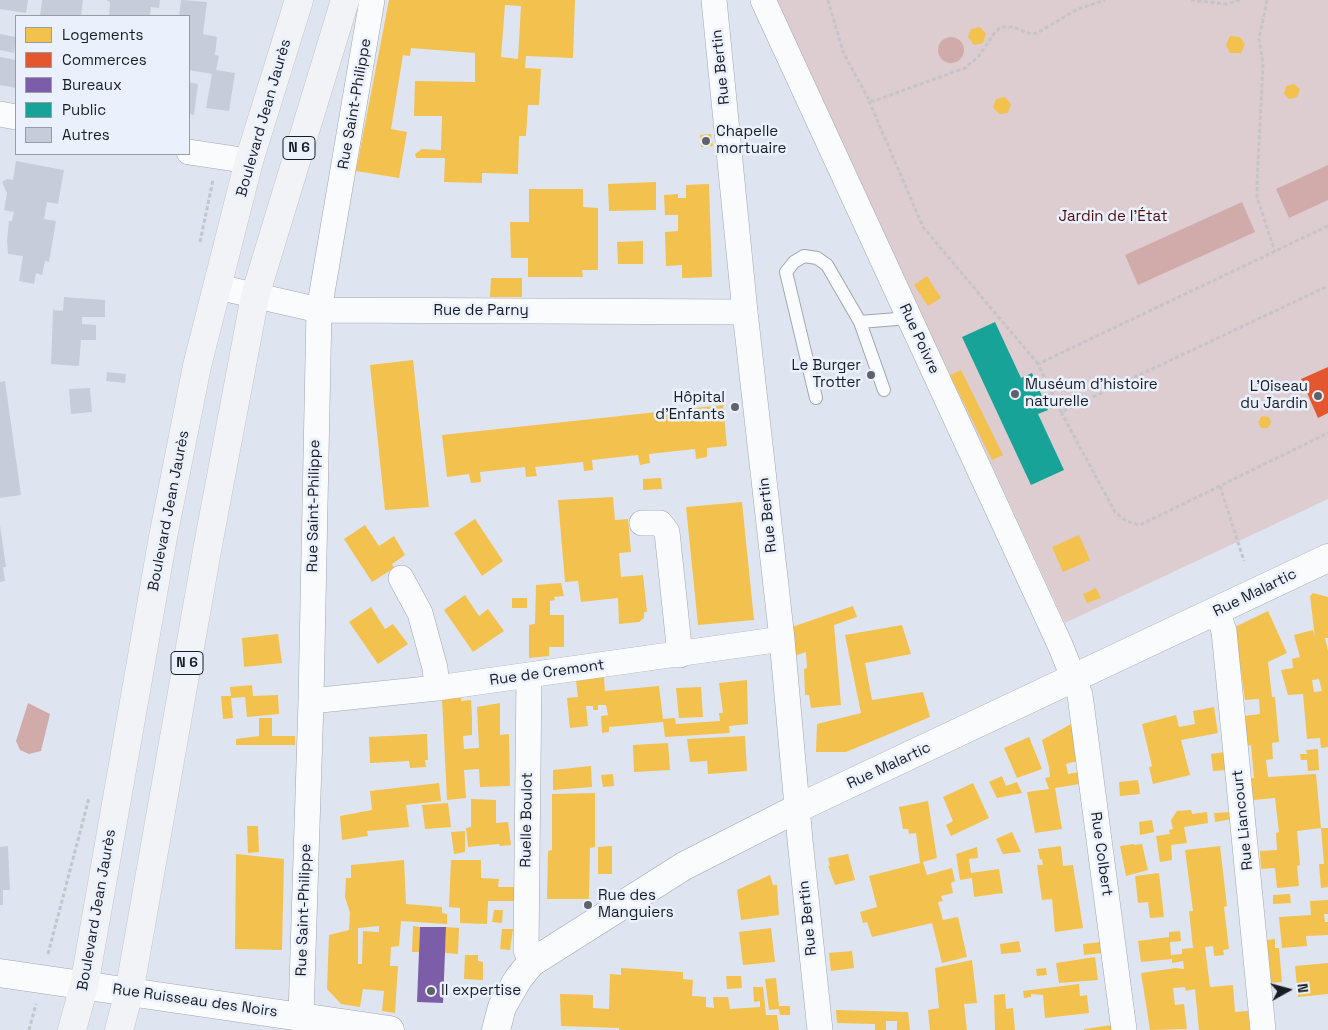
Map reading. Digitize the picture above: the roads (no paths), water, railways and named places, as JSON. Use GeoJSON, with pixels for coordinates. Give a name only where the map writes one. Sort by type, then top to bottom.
{"type":"FeatureCollection","features":[{"type":"Feature","properties":{"kind":"main road","name":"Boulevard Jean Jaurès"},"geometry":{"type":"LineString","coordinates":[[72,1030],[84,986],[163,537],[197,366],[249,161],[299,0]]}},
{"type":"Feature","properties":{"kind":"main road","name":"N 6"},"geometry":{"type":"LineString","coordinates":[[119,1030],[130,993],[208,545],[255,296],[344,0]]}},
{"type":"Feature","properties":{"kind":"street","name":"Rue Saint-Philippe"},"geometry":{"type":"LineString","coordinates":[[301,1015],[311,701],[319,310],[372,0]]}},
{"type":"Feature","properties":{"kind":"street","name":"Rue Bertin"},"geometry":{"type":"LineString","coordinates":[[714,0],[745,312],[782,639],[820,1030]]}},
{"type":"Feature","properties":{"kind":"street","name":"Rue Poivre"},"geometry":{"type":"LineString","coordinates":[[763,0],[1074,679]]}},
{"type":"Feature","properties":{"kind":"street"},"geometry":{"type":"LineString","coordinates":[[0,114],[15,117]]}},
{"type":"Feature","properties":{"kind":"street"},"geometry":{"type":"LineString","coordinates":[[190,152],[249,161]]}},
{"type":"Feature","properties":{"kind":"street","name":"Rue de Parny"},"geometry":{"type":"LineString","coordinates":[[218,287],[319,310],[745,312]]}},
{"type":"Feature","properties":{"kind":"street"},"geometry":{"type":"LineString","coordinates":[[642,523],[660,523],[668,532],[680,655]]}},
{"type":"Feature","properties":{"kind":"street","name":"Rue Malartic"},"geometry":{"type":"LineString","coordinates":[[496,1030],[502,1007],[518,979],[531,963],[684,866],[798,808],[1328,558]]}},
{"type":"Feature","properties":{"kind":"street"},"geometry":{"type":"LineString","coordinates":[[401,578],[420,613],[435,668],[437,688]]}},
{"type":"Feature","properties":{"kind":"street","name":"Rue Liancourt"},"geometry":{"type":"LineString","coordinates":[[1217,611],[1224,631],[1263,1030]]}},
{"type":"Feature","properties":{"kind":"street","name":"Rue de Cremont"},"geometry":{"type":"LineString","coordinates":[[311,701],[529,676],[782,639]]}},
{"type":"Feature","properties":{"kind":"street","name":"Ruelle Boulot"},"geometry":{"type":"LineString","coordinates":[[529,676],[526,950],[531,963]]}},
{"type":"Feature","properties":{"kind":"street","name":"Rue Colbert"},"geometry":{"type":"LineString","coordinates":[[1074,679],[1080,695],[1124,1030]]}},
{"type":"Feature","properties":{"kind":"street","name":"Rue Ruisseau des Noirs"},"geometry":{"type":"LineString","coordinates":[[0,973],[130,993],[301,1015],[390,1030]]}},
{"type":"Feature","properties":{"kind":"lane"},"geometry":{"type":"LineString","coordinates":[[816,398],[786,272],[794,262],[804,256],[817,258],[826,265],[860,322],[884,390]]}},
{"type":"Feature","properties":{"kind":"lane"},"geometry":{"type":"LineString","coordinates":[[860,322],[909,318]]}},
{"type":"Feature","properties":{"kind":"place","name":"Chapelle mortuaire"},"geometry":{"type":"Point","coordinates":[706,141]}},
{"type":"Feature","properties":{"kind":"place","name":"Le Burger Trotter"},"geometry":{"type":"Point","coordinates":[871,375]}},
{"type":"Feature","properties":{"kind":"place","name":"Muséum d'histoire naturelle"},"geometry":{"type":"Point","coordinates":[1015,394]}},
{"type":"Feature","properties":{"kind":"place","name":"L'Oiseau du Jardin"},"geometry":{"type":"Point","coordinates":[1318,396]}},
{"type":"Feature","properties":{"kind":"place","name":"Hôpital d'Enfants"},"geometry":{"type":"Point","coordinates":[735,407]}},
{"type":"Feature","properties":{"kind":"place","name":"Rue des Manguiers"},"geometry":{"type":"Point","coordinates":[588,905]}},
{"type":"Feature","properties":{"kind":"place","name":"Il expertise"},"geometry":{"type":"Point","coordinates":[431,991]}},
{"type":"Feature","properties":{"kind":"park label","name":"Jardin de l'État"},"geometry":{"type":"Point","coordinates":[1113,217]}}]}
